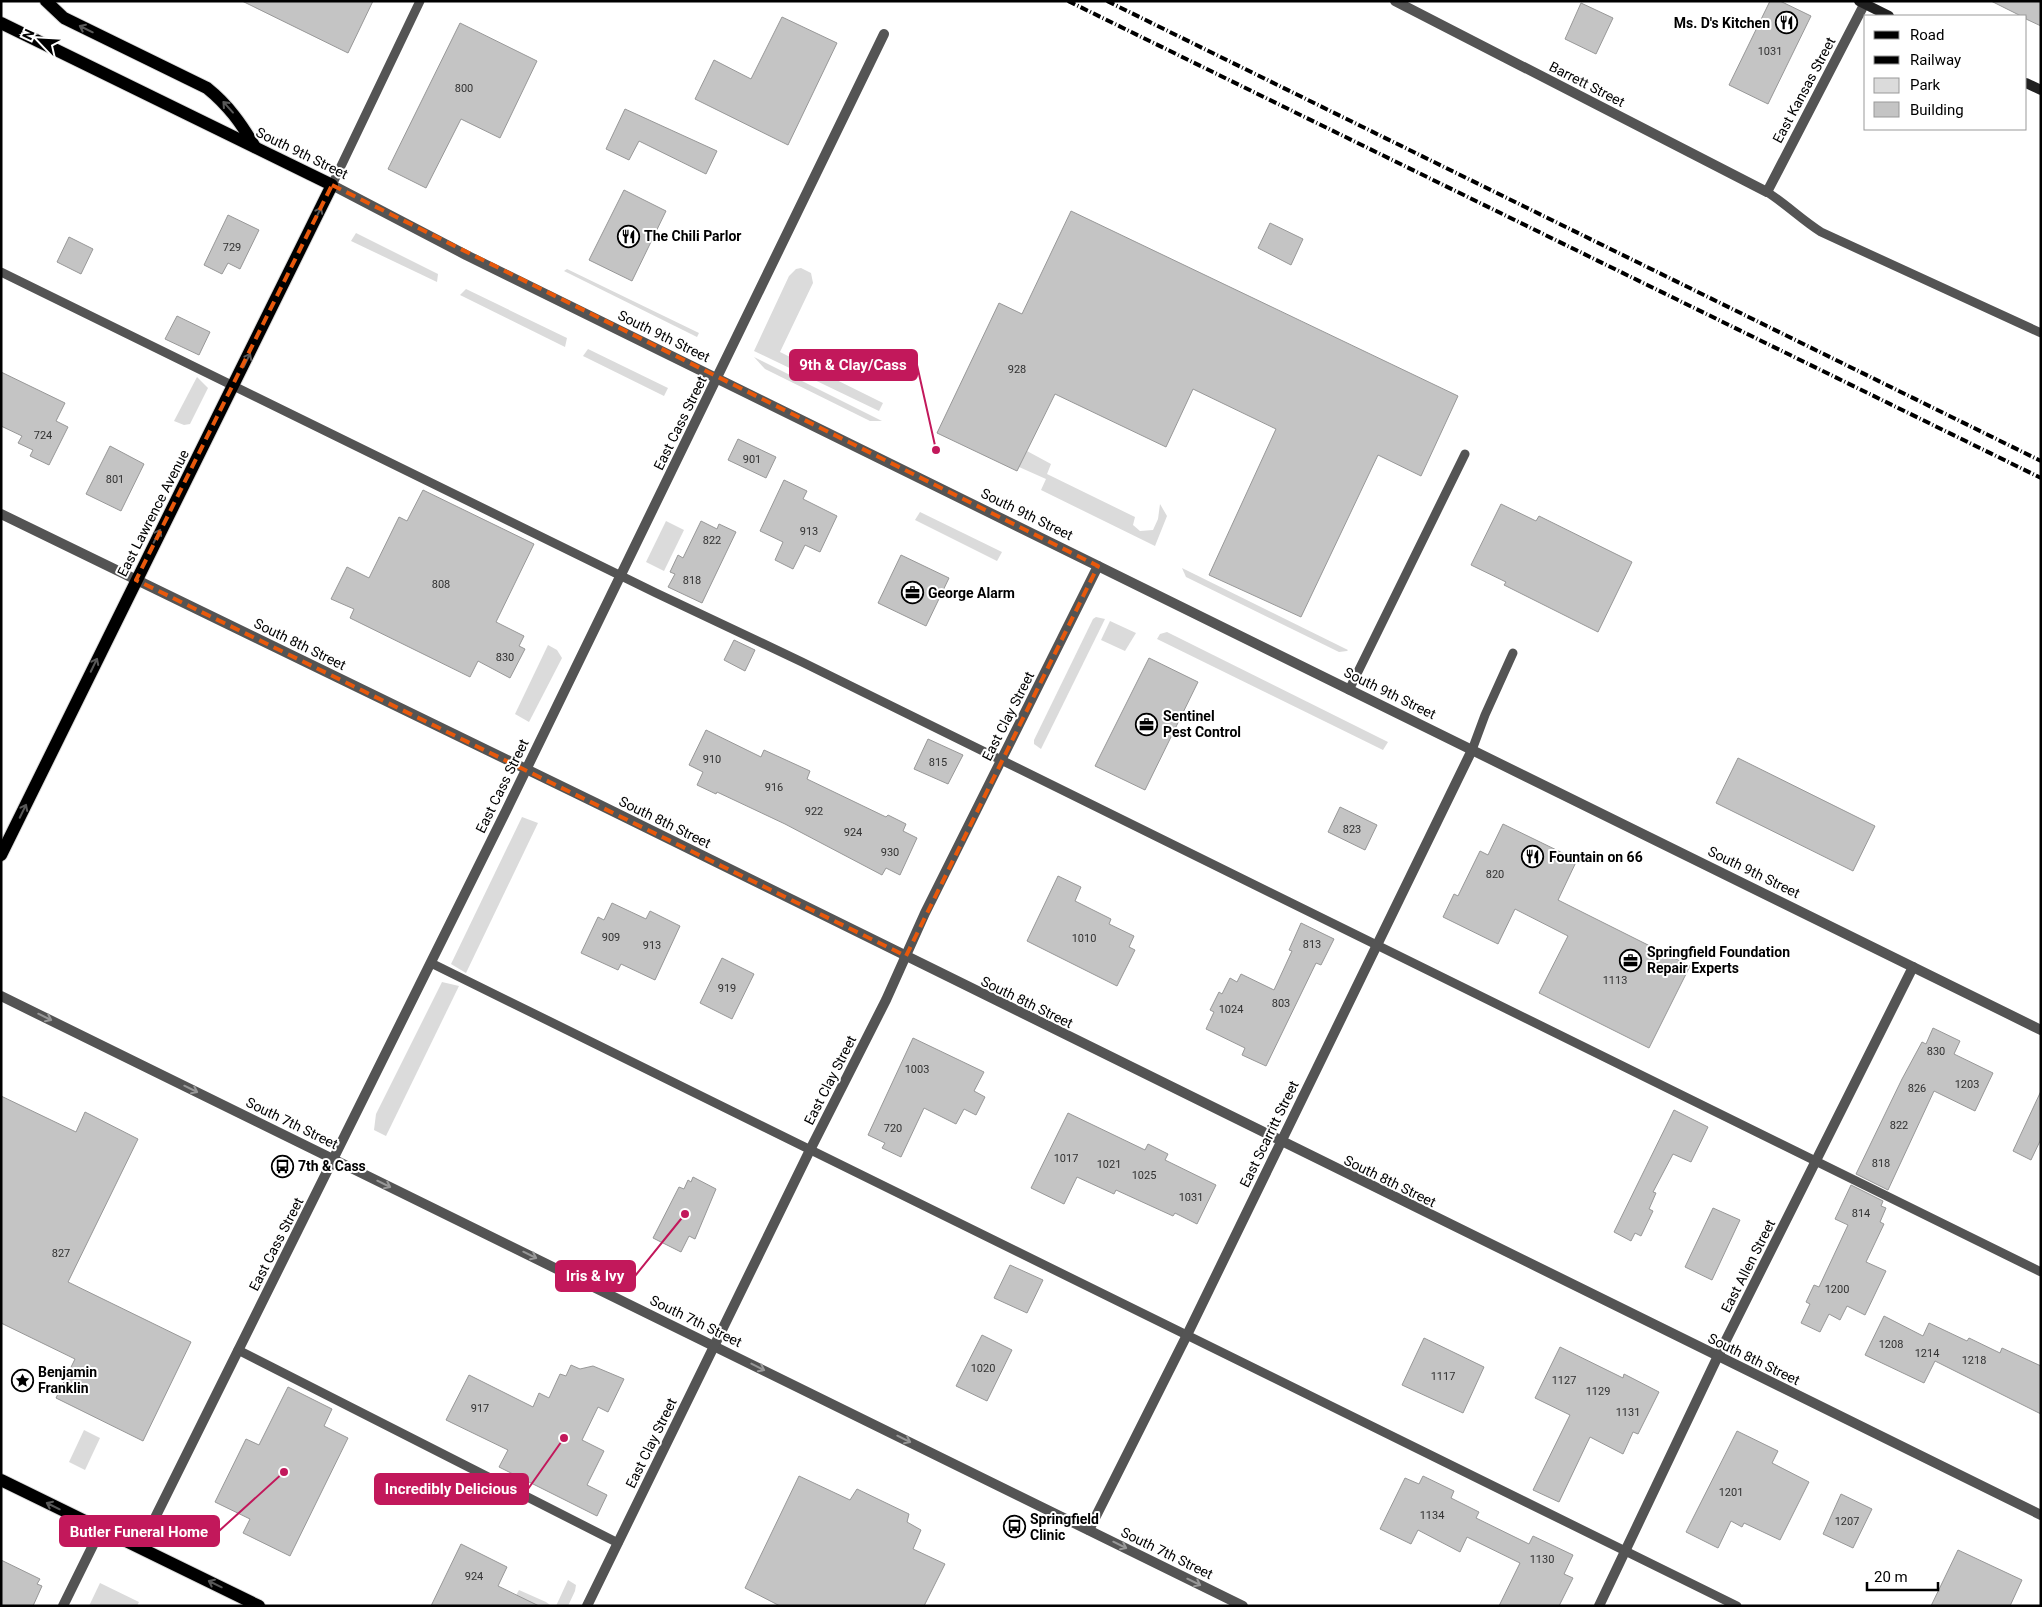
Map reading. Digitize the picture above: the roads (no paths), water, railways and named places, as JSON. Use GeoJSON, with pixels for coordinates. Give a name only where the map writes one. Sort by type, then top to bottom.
{"type":"FeatureCollection","features":[{"type":"Feature","properties":{"kind":"main road"},"geometry":{"type":"LineString","coordinates":[[46,1],[64,18],[207,88],[224,102],[239,120],[255,147]]}},
{"type":"Feature","properties":{"kind":"main road","name":"South 9th Street"},"geometry":{"type":"LineString","coordinates":[[1,23],[332,185]]}},
{"type":"Feature","properties":{"kind":"main road","name":"East Lawrence Avenue"},"geometry":{"type":"LineString","coordinates":[[1,855],[332,185]]}},
{"type":"Feature","properties":{"kind":"main road"},"geometry":{"type":"LineString","coordinates":[[1,1480],[259,1606]]}},
{"type":"Feature","properties":{"kind":"street","name":"Barrett Street"},"geometry":{"type":"LineString","coordinates":[[1395,1],[1767,192]]}},
{"type":"Feature","properties":{"kind":"street","name":"East Kansas Street"},"geometry":{"type":"LineString","coordinates":[[1767,192],[1863,2]]}},
{"type":"Feature","properties":{"kind":"street"},"geometry":{"type":"LineString","coordinates":[[1863,2],[1887,15]]}},
{"type":"Feature","properties":{"kind":"street","name":"East Cass Street"},"geometry":{"type":"LineString","coordinates":[[140,1548],[431,963],[884,34]]}},
{"type":"Feature","properties":{"kind":"street"},"geometry":{"type":"LineString","coordinates":[[2027,83],[2041,90]]}},
{"type":"Feature","properties":{"kind":"street","name":"South 9th Street"},"geometry":{"type":"LineString","coordinates":[[332,185],[466,255],[2041,1030]]}},
{"type":"Feature","properties":{"kind":"street","name":"South 8th Street"},"geometry":{"type":"LineString","coordinates":[[1,514],[526,769],[2041,1515]]}},
{"type":"Feature","properties":{"kind":"street","name":"East Clay Street"},"geometry":{"type":"LineString","coordinates":[[587,1606],[810,1150],[886,1000],[925,913],[1098,566]]}},
{"type":"Feature","properties":{"kind":"street","name":"East Scarritt Street"},"geometry":{"type":"LineString","coordinates":[[1089,1530],[1187,1335],[1472,750]]}},
{"type":"Feature","properties":{"kind":"street","name":"East Allen Street"},"geometry":{"type":"LineString","coordinates":[[1599,1606],[1718,1356],[1913,967]]}},
{"type":"Feature","properties":{"kind":"street","name":"South 7th Street"},"geometry":{"type":"LineString","coordinates":[[1,996],[1243,1606]]}},
{"type":"Feature","properties":{"kind":"street"},"geometry":{"type":"LineString","coordinates":[[63,1606],[101,1529]]}},
{"type":"Feature","properties":{"kind":"lane"},"geometry":{"type":"LineString","coordinates":[[332,185],[420,1]]}},
{"type":"Feature","properties":{"kind":"lane"},"geometry":{"type":"LineString","coordinates":[[1767,192],[1799,218],[1821,232],[2041,333]]}},
{"type":"Feature","properties":{"kind":"lane"},"geometry":{"type":"LineString","coordinates":[[1,272],[1002,760],[1376,946],[2041,1272]]}},
{"type":"Feature","properties":{"kind":"lane"},"geometry":{"type":"LineString","coordinates":[[1349,690],[1465,454]]}},
{"type":"Feature","properties":{"kind":"lane"},"geometry":{"type":"LineString","coordinates":[[1472,750],[1485,714],[1514,653]]}},
{"type":"Feature","properties":{"kind":"lane"},"geometry":{"type":"LineString","coordinates":[[431,963],[1736,1606]]}},
{"type":"Feature","properties":{"kind":"lane"},"geometry":{"type":"LineString","coordinates":[[238,1350],[618,1543]]}},
{"type":"Feature","properties":{"kind":"railway"},"geometry":{"type":"LineString","coordinates":[[1068,1],[2041,478]]}},
{"type":"Feature","properties":{"kind":"railway"},"geometry":{"type":"LineString","coordinates":[[1107,1],[2041,461]]}},
{"type":"Feature","properties":{"kind":"place","name":"Ms. D's Kitchen"},"geometry":{"type":"Point","coordinates":[1786,23]}},
{"type":"Feature","properties":{"kind":"place","name":"The Chili Parlor"},"geometry":{"type":"Point","coordinates":[628,236]}},
{"type":"Feature","properties":{"kind":"place","name":"9th & Clay/Cass"},"geometry":{"type":"Point","coordinates":[936,450]}},
{"type":"Feature","properties":{"kind":"place","name":"George Alarm"},"geometry":{"type":"Point","coordinates":[912,593]}},
{"type":"Feature","properties":{"kind":"place","name":"Sentinel Pest Control"},"geometry":{"type":"Point","coordinates":[1147,724]}},
{"type":"Feature","properties":{"kind":"place","name":"Fountain on 66"},"geometry":{"type":"Point","coordinates":[1533,857]}},
{"type":"Feature","properties":{"kind":"place","name":"Springfield Foundation Repair Experts"},"geometry":{"type":"Point","coordinates":[1631,960]}},
{"type":"Feature","properties":{"kind":"place","name":"7th & Cass"},"geometry":{"type":"Point","coordinates":[282,1166]}},
{"type":"Feature","properties":{"kind":"place","name":"Iris & Ivy"},"geometry":{"type":"Point","coordinates":[685,1214]}},
{"type":"Feature","properties":{"kind":"place","name":"Benjamin Franklin"},"geometry":{"type":"Point","coordinates":[22,1380]}},
{"type":"Feature","properties":{"kind":"place","name":"Incredibly Delicious"},"geometry":{"type":"Point","coordinates":[564,1438]}},
{"type":"Feature","properties":{"kind":"place","name":"Butler Funeral Home"},"geometry":{"type":"Point","coordinates":[284,1472]}},
{"type":"Feature","properties":{"kind":"place","name":"Springfield Clinic"},"geometry":{"type":"Point","coordinates":[1014,1527]}}]}
